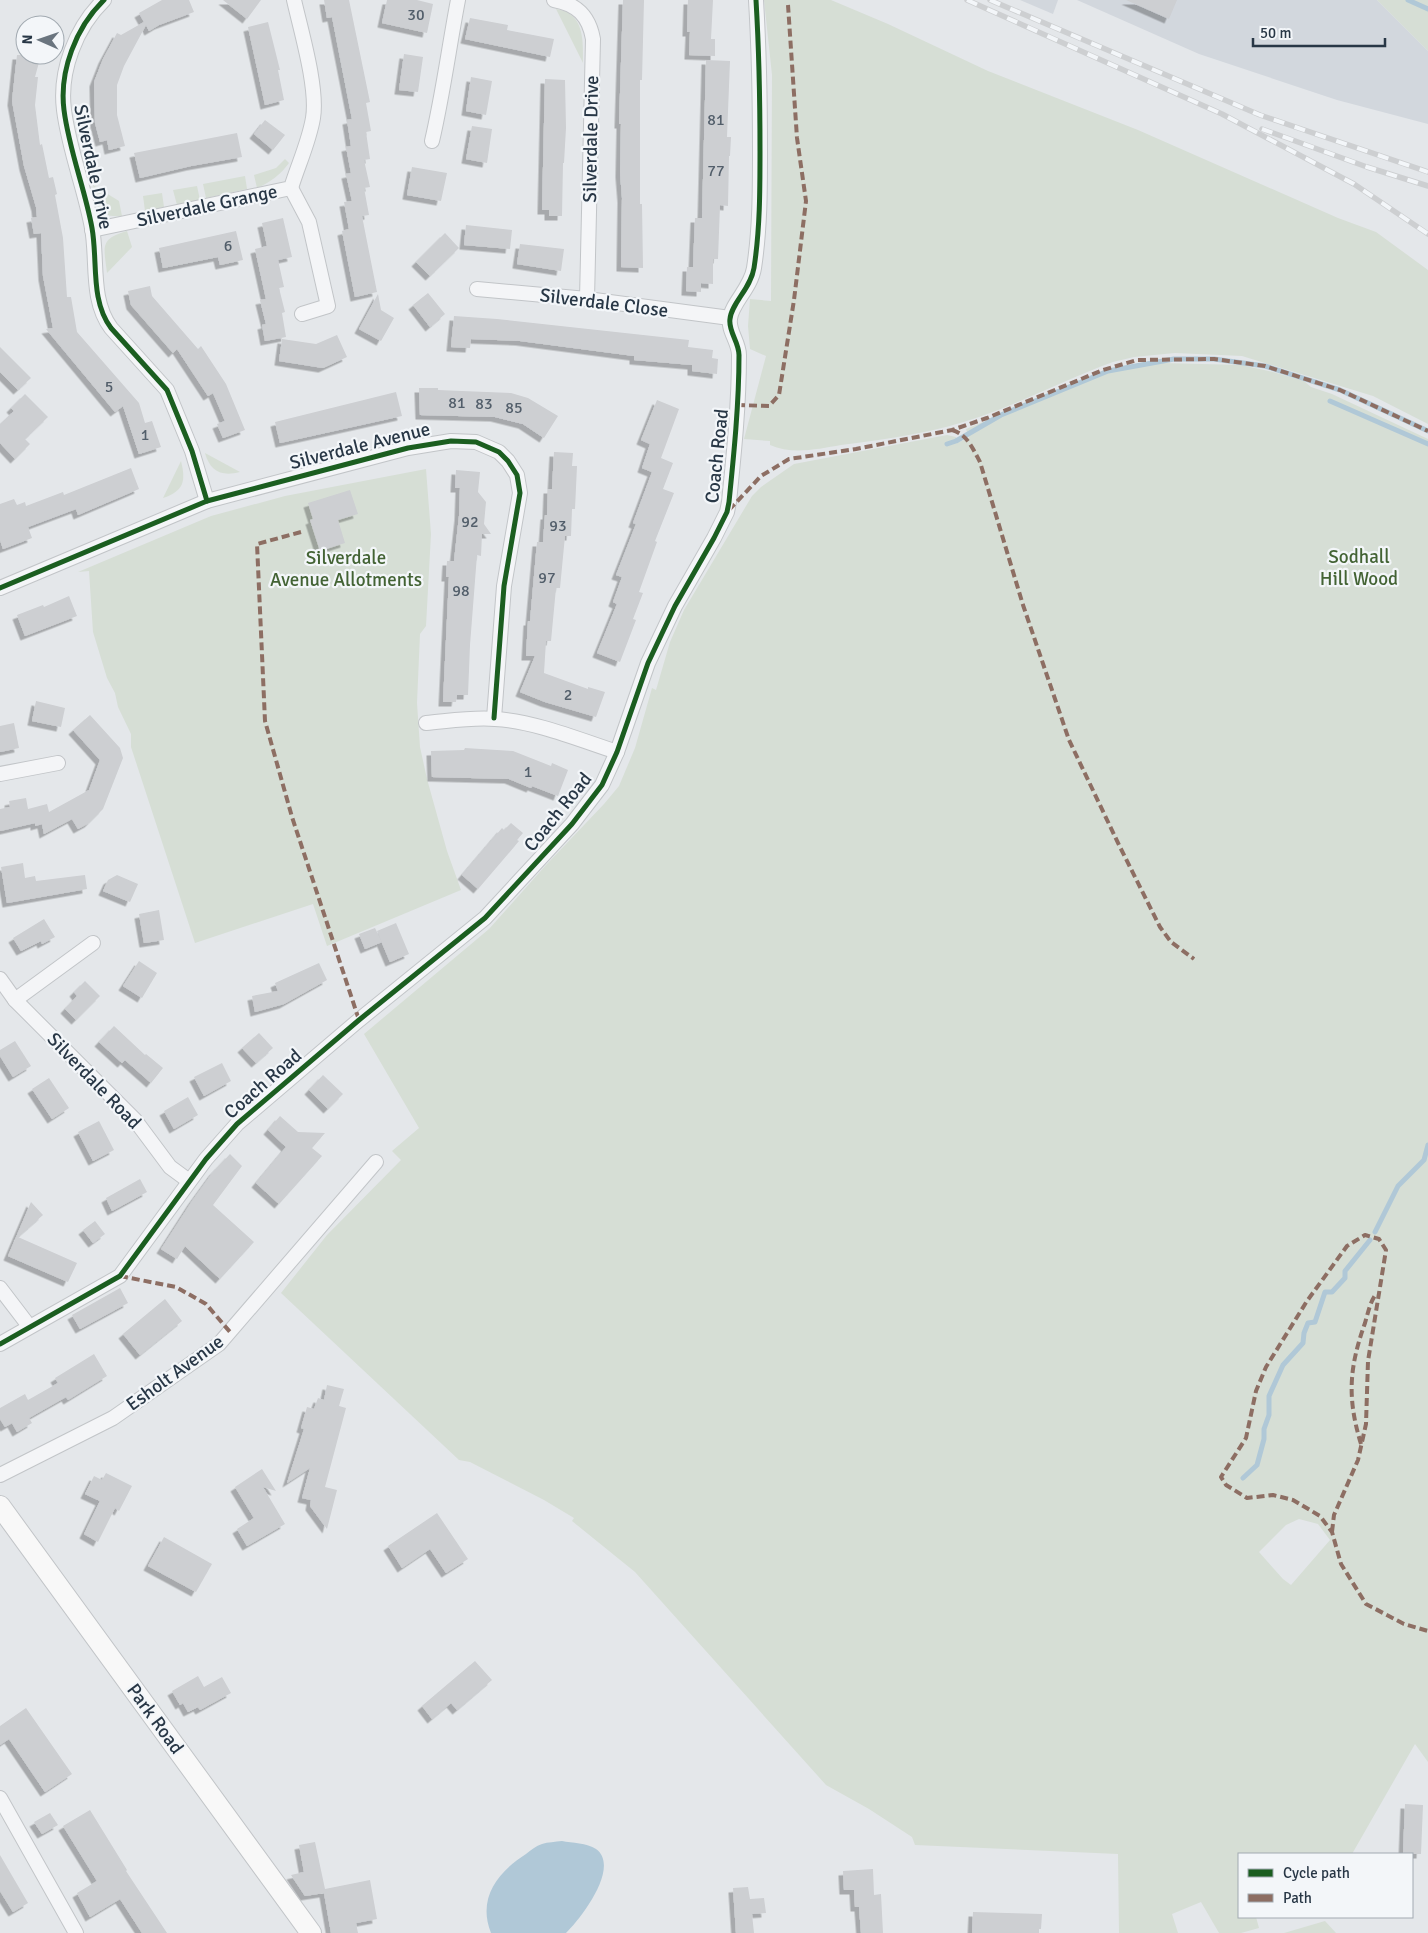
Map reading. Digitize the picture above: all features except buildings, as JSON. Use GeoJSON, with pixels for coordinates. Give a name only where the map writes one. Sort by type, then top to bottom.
{"type":"FeatureCollection","features":[{"type":"Feature","properties":{"kind":"main road","name":"Park Road"},"geometry":{"type":"LineString","coordinates":[[0,1506],[311,1933]]}},
{"type":"Feature","properties":{"kind":"street","name":"Silverdale Drive"},"geometry":{"type":"LineString","coordinates":[[84,0],[100,4],[87,19],[68,60],[63,98],[66,122],[92,230],[97,285],[102,313],[111,328],[167,390],[192,451],[207,501]]}},
{"type":"Feature","properties":{"kind":"street","name":"Silverdale Grange"},"geometry":{"type":"LineString","coordinates":[[294,0],[314,91],[314,116],[308,140],[291,188],[309,222],[328,306],[302,314]]}},
{"type":"Feature","properties":{"kind":"street"},"geometry":{"type":"LineString","coordinates":[[432,141],[442,97],[449,45],[458,0]]}},
{"type":"Feature","properties":{"kind":"street","name":"Silverdale Drive"},"geometry":{"type":"LineString","coordinates":[[554,0],[572,4],[578,9],[589,22],[593,39],[587,299]]}},
{"type":"Feature","properties":{"kind":"street"},"geometry":{"type":"LineString","coordinates":[[730,318],[732,310],[746,290],[754,271],[760,210],[760,86],[756,0]]}},
{"type":"Feature","properties":{"kind":"street","name":"Silverdale Grange"},"geometry":{"type":"LineString","coordinates":[[92,230],[291,188]]}},
{"type":"Feature","properties":{"kind":"street","name":"Silverdale Close"},"geometry":{"type":"LineString","coordinates":[[477,289],[587,299],[730,318]]}},
{"type":"Feature","properties":{"kind":"street","name":"Coach Road"},"geometry":{"type":"LineString","coordinates":[[0,1344],[120,1276],[189,1181],[237,1124],[359,1020],[486,918],[572,824],[602,785],[618,752],[648,663],[662,632],[727,512],[734,460],[739,379],[739,350],[730,327],[730,318]]}},
{"type":"Feature","properties":{"kind":"street","name":"Silverdale Avenue"},"geometry":{"type":"LineString","coordinates":[[0,588],[207,501],[440,442],[476,442],[489,446],[498,452],[514,470],[520,493],[504,586],[494,718]]}},
{"type":"Feature","properties":{"kind":"street"},"geometry":{"type":"LineString","coordinates":[[426,723],[494,718],[536,727],[618,752]]}},
{"type":"Feature","properties":{"kind":"street"},"geometry":{"type":"LineString","coordinates":[[0,774],[58,763]]}},
{"type":"Feature","properties":{"kind":"street"},"geometry":{"type":"LineString","coordinates":[[15,1000],[93,943]]}},
{"type":"Feature","properties":{"kind":"street","name":"Silverdale Road"},"geometry":{"type":"LineString","coordinates":[[0,979],[15,1000],[130,1115],[170,1167],[189,1181]]}},
{"type":"Feature","properties":{"kind":"street","name":"Esholt Avenue"},"geometry":{"type":"LineString","coordinates":[[0,1474],[112,1418],[219,1344],[376,1162]]}},
{"type":"Feature","properties":{"kind":"street"},"geometry":{"type":"LineString","coordinates":[[0,1288],[29,1326]]}},
{"type":"Feature","properties":{"kind":"street"},"geometry":{"type":"LineString","coordinates":[[0,1798],[76,1933]]}},
{"type":"Feature","properties":{"kind":"shaded area"},"geometry":{"type":"Polygon","coordinates":[[[1020,0],[1058,0],[1053,14],[1020,0]]]}},
{"type":"Feature","properties":{"kind":"shaded area"},"geometry":{"type":"Polygon","coordinates":[[[1077,0],[1377,0],[1428,51],[1428,124],[1337,100],[1199,54],[1077,0]]]}},
{"type":"Feature","properties":{"kind":"green space"},"geometry":{"type":"Polygon","coordinates":[[[764,0],[831,0],[888,24],[988,71],[1138,130],[1338,218],[1376,232],[1428,270],[1428,424],[1373,396],[1242,356],[1175,353],[1134,357],[1113,362],[982,416],[965,422],[913,434],[805,450],[787,450],[770,445],[770,441],[744,439],[766,356],[750,349],[748,326],[750,299],[771,301],[772,75],[764,0]]]}},
{"type":"Feature","properties":{"kind":"green space"},"geometry":{"type":"Polygon","coordinates":[[[1377,0],[1428,0],[1428,51],[1377,0]]]}},
{"type":"Feature","properties":{"kind":"green space"},"geometry":{"type":"Polygon","coordinates":[[[556,9],[572,16],[577,22],[582,37],[583,63],[556,9]]]}},
{"type":"Feature","properties":{"kind":"green space"},"geometry":{"type":"Polygon","coordinates":[[[285,159],[289,163],[282,171],[271,181],[257,188],[254,175],[276,168],[285,159]]]}},
{"type":"Feature","properties":{"kind":"green space"},"geometry":{"type":"Polygon","coordinates":[[[245,176],[247,189],[206,198],[203,184],[245,176]]]}},
{"type":"Feature","properties":{"kind":"green space"},"geometry":{"type":"Polygon","coordinates":[[[93,185],[119,201],[122,216],[103,213],[98,205],[93,185]]]}},
{"type":"Feature","properties":{"kind":"green space"},"geometry":{"type":"Polygon","coordinates":[[[197,186],[200,200],[177,205],[173,190],[197,186]]]}},
{"type":"Feature","properties":{"kind":"green space"},"geometry":{"type":"Polygon","coordinates":[[[162,193],[164,207],[145,211],[143,196],[162,193]]]}},
{"type":"Feature","properties":{"kind":"green space"},"geometry":{"type":"Polygon","coordinates":[[[127,231],[132,247],[107,273],[105,245],[112,237],[127,231]]]}},
{"type":"Feature","properties":{"kind":"green space","name":"Sodhall Hill Wood"},"geometry":{"type":"Polygon","coordinates":[[[1163,363],[1241,365],[1304,381],[1311,387],[1332,394],[1428,439],[1428,1762],[1415,1744],[1353,1853],[1238,1853],[1238,1918],[1256,1918],[1259,1928],[1241,1933],[1219,1933],[1201,1902],[1172,1914],[1178,1933],[1119,1933],[1118,1854],[915,1845],[912,1837],[869,1809],[826,1785],[635,1572],[572,1521],[574,1518],[544,1500],[470,1462],[459,1460],[281,1293],[327,1235],[401,1160],[392,1151],[419,1128],[364,1034],[489,929],[619,786],[635,748],[652,688],[656,690],[670,642],[684,610],[752,496],[761,487],[794,464],[947,435],[956,437],[959,442],[969,438],[966,429],[1108,371],[1135,365],[1163,363]],[[1299,1519],[1286,1525],[1259,1552],[1283,1579],[1291,1585],[1330,1540],[1318,1524],[1299,1519]]]}},
{"type":"Feature","properties":{"kind":"green space"},"geometry":{"type":"Polygon","coordinates":[[[205,453],[240,472],[227,474],[217,471],[210,464],[205,453]]]}},
{"type":"Feature","properties":{"kind":"green space"},"geometry":{"type":"Polygon","coordinates":[[[181,461],[182,484],[175,492],[163,498],[181,461]]]}},
{"type":"Feature","properties":{"kind":"green space","name":"Silverdale Avenue Allotments"},"geometry":{"type":"Polygon","coordinates":[[[426,469],[431,534],[426,626],[420,634],[417,703],[420,747],[447,851],[461,890],[327,946],[313,904],[195,943],[131,747],[131,734],[107,678],[93,632],[89,571],[78,572],[211,516],[285,496],[426,469]]]}},
{"type":"Feature","properties":{"kind":"green space"},"geometry":{"type":"Polygon","coordinates":[[[1325,1921],[1336,1933],[1284,1933],[1325,1921]]]}},
{"type":"Feature","properties":{"kind":"water"},"geometry":{"type":"Polygon","coordinates":[[[562,1841],[592,1847],[602,1857],[604,1868],[601,1880],[596,1893],[580,1917],[566,1933],[491,1933],[487,1920],[487,1908],[493,1887],[499,1878],[516,1861],[536,1847],[544,1843],[562,1841]]]}},
{"type":"Feature","properties":{"kind":"waterway"},"geometry":{"type":"LineString","coordinates":[[1408,0],[1428,9]]}},
{"type":"Feature","properties":{"kind":"waterway"},"geometry":{"type":"LineString","coordinates":[[947,444],[956,441],[1001,415],[1108,371],[1174,359],[1214,359],[1265,366],[1340,390],[1428,431]]}},
{"type":"Feature","properties":{"kind":"waterway"},"geometry":{"type":"LineString","coordinates":[[1330,401],[1428,444]]}},
{"type":"Feature","properties":{"kind":"waterway"},"geometry":{"type":"LineString","coordinates":[[1375,1232],[1398,1186],[1424,1160],[1428,1145]]}},
{"type":"Feature","properties":{"kind":"waterway"},"geometry":{"type":"LineString","coordinates":[[1243,1478],[1257,1465],[1264,1439],[1264,1429],[1269,1415],[1269,1396],[1283,1365],[1303,1343],[1308,1323],[1315,1322],[1325,1292],[1332,1292],[1345,1278],[1345,1271],[1370,1240]]}},
{"type":"Feature","properties":{"kind":"railway"},"geometry":{"type":"LineString","coordinates":[[967,0],[1222,114],[1354,184],[1428,234]]}},
{"type":"Feature","properties":{"kind":"railway"},"geometry":{"type":"LineString","coordinates":[[990,0],[1260,115],[1428,172]]}},
{"type":"Feature","properties":{"kind":"railway"},"geometry":{"type":"LineString","coordinates":[[1262,129],[1367,167],[1428,186]]}},
{"type":"Feature","properties":{"kind":"marked path"},"geometry":{"type":"LineString","coordinates":[[737,405],[769,406],[779,395],[794,300],[806,201],[797,138],[788,5]]}},
{"type":"Feature","properties":{"kind":"marked path"},"geometry":{"type":"LineString","coordinates":[[729,510],[761,476],[789,459],[856,449],[952,430],[987,418],[1103,370],[1137,360],[1214,359],[1265,366],[1340,390],[1428,431]]}},
{"type":"Feature","properties":{"kind":"marked path"},"geometry":{"type":"LineString","coordinates":[[952,430],[966,438],[980,462],[1023,605],[1069,740],[1160,927],[1171,942],[1194,959]]}},
{"type":"Feature","properties":{"kind":"marked path"},"geometry":{"type":"LineString","coordinates":[[301,532],[257,544],[265,721],[292,817],[359,1020]]}},
{"type":"Feature","properties":{"kind":"marked path"},"geometry":{"type":"LineString","coordinates":[[1332,1532],[1334,1515],[1358,1460],[1366,1424],[1368,1361],[1386,1250],[1379,1239],[1365,1235],[1347,1246],[1307,1301],[1266,1367],[1256,1391],[1246,1438],[1221,1477],[1226,1485],[1247,1498],[1273,1495],[1293,1500],[1320,1516],[1332,1532],[1341,1564],[1366,1604],[1404,1624],[1428,1631]]}},
{"type":"Feature","properties":{"kind":"marked path"},"geometry":{"type":"LineString","coordinates":[[120,1276],[176,1287],[206,1304],[230,1332]]}},
{"type":"Feature","properties":{"kind":"marked path"},"geometry":{"type":"LineString","coordinates":[[1361,1444],[1353,1412],[1353,1369],[1360,1339],[1376,1294]]}},
{"type":"Feature","properties":{"kind":"cycle path"},"geometry":{"type":"LineString","coordinates":[[104,0],[85,23],[78,36],[67,65],[63,95],[66,125],[92,228],[97,293],[104,317],[111,328],[167,390],[192,451],[207,501]]}},
{"type":"Feature","properties":{"kind":"cycle path"},"geometry":{"type":"LineString","coordinates":[[0,1344],[120,1276],[206,1159],[237,1124],[359,1020],[485,918],[572,824],[602,785],[617,752],[648,663],[675,606],[714,538],[727,512],[729,502],[739,373],[739,350],[731,328],[730,319],[731,313],[752,275],[759,224],[760,113],[756,0]]}},
{"type":"Feature","properties":{"kind":"cycle path"},"geometry":{"type":"LineString","coordinates":[[0,588],[207,501],[408,448],[451,441],[476,442],[499,452],[508,461],[517,475],[520,493],[504,586],[494,718]]}}]}
